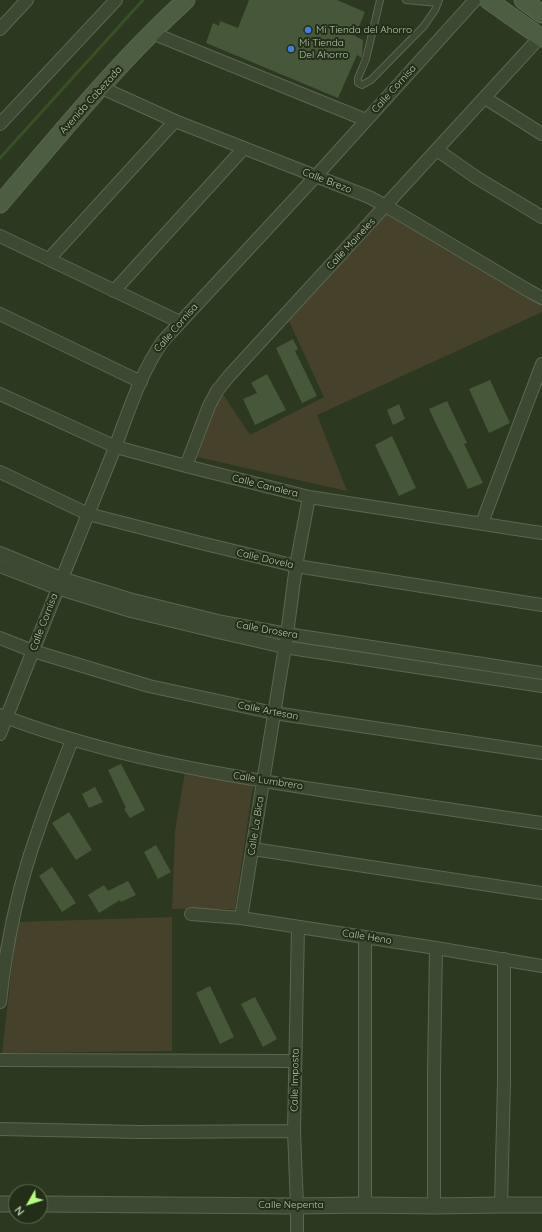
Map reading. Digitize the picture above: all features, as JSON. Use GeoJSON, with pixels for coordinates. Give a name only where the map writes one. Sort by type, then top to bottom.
{"type":"FeatureCollection","features":[{"type":"Feature","properties":{"kind":"main road","name":"Avenida Cabezada"},"geometry":{"type":"LineString","coordinates":[[0,204],[100,87],[186,0]]}},
{"type":"Feature","properties":{"kind":"main road"},"geometry":{"type":"LineString","coordinates":[[488,0],[541,38]]}},
{"type":"Feature","properties":{"kind":"main road"},"geometry":{"type":"LineString","coordinates":[[523,0],[542,14]]}},
{"type":"Feature","properties":{"kind":"street"},"geometry":{"type":"LineString","coordinates":[[0,29],[28,0]]}},
{"type":"Feature","properties":{"kind":"street"},"geometry":{"type":"LineString","coordinates":[[0,124],[116,0]]}},
{"type":"Feature","properties":{"kind":"street","name":"Calle Cornisa"},"geometry":{"type":"LineString","coordinates":[[0,734],[3,716],[33,651],[59,583],[153,354],[180,322],[316,176],[475,0]]}},
{"type":"Feature","properties":{"kind":"street"},"geometry":{"type":"LineString","coordinates":[[152,33],[366,120]]}},
{"type":"Feature","properties":{"kind":"street","name":"Calle Maineles"},"geometry":{"type":"LineString","coordinates":[[186,466],[209,406],[217,391],[229,376],[541,38]]}},
{"type":"Feature","properties":{"kind":"street","name":"Calle Brezo"},"geometry":{"type":"LineString","coordinates":[[100,87],[175,121],[369,197],[542,298]]}},
{"type":"Feature","properties":{"kind":"street"},"geometry":{"type":"LineString","coordinates":[[485,98],[542,134]]}},
{"type":"Feature","properties":{"kind":"street"},"geometry":{"type":"LineString","coordinates":[[49,259],[175,121]]}},
{"type":"Feature","properties":{"kind":"street"},"geometry":{"type":"LineString","coordinates":[[114,291],[244,148]]}},
{"type":"Feature","properties":{"kind":"street"},"geometry":{"type":"LineString","coordinates":[[437,150],[477,178],[542,217]]}},
{"type":"Feature","properties":{"kind":"street"},"geometry":{"type":"LineString","coordinates":[[0,236],[180,322]]}},
{"type":"Feature","properties":{"kind":"street"},"geometry":{"type":"LineString","coordinates":[[0,314],[141,382]]}},
{"type":"Feature","properties":{"kind":"street"},"geometry":{"type":"LineString","coordinates":[[482,523],[542,364]]}},
{"type":"Feature","properties":{"kind":"street","name":"Calle Canalera"},"geometry":{"type":"LineString","coordinates":[[0,394],[116,447],[186,466],[309,497],[542,533]]}},
{"type":"Feature","properties":{"kind":"street","name":"Calle Dovela"},"geometry":{"type":"LineString","coordinates":[[0,472],[88,514],[201,543],[296,566],[542,605]]}},
{"type":"Feature","properties":{"kind":"street","name":"Calle La Bica"},"geometry":{"type":"LineString","coordinates":[[241,918],[287,634],[296,566],[309,497]]}},
{"type":"Feature","properties":{"kind":"street","name":"Calle Drosera"},"geometry":{"type":"LineString","coordinates":[[0,553],[59,583],[131,611],[284,647],[542,686]]}},
{"type":"Feature","properties":{"kind":"street","name":"Calle Drosera"},"geometry":{"type":"LineString","coordinates":[[0,566],[59,583],[222,622],[287,634],[542,673]]}},
{"type":"Feature","properties":{"kind":"street","name":"Calle Artesan"},"geometry":{"type":"LineString","coordinates":[[0,638],[33,651],[149,686],[274,713],[542,753]]}},
{"type":"Feature","properties":{"kind":"street","name":"Calle Lumbrero"},"geometry":{"type":"LineString","coordinates":[[3,716],[72,740],[163,762],[264,781],[542,823]]}},
{"type":"Feature","properties":{"kind":"street"},"geometry":{"type":"LineString","coordinates":[[0,996],[6,924],[39,828],[72,740]]}},
{"type":"Feature","properties":{"kind":"street"},"geometry":{"type":"LineString","coordinates":[[253,849],[542,893]]}},
{"type":"Feature","properties":{"kind":"street","name":"Calle Heno"},"geometry":{"type":"LineString","coordinates":[[191,914],[241,918],[542,966]]}},
{"type":"Feature","properties":{"kind":"street","name":"Calle Imposta"},"geometry":{"type":"LineString","coordinates":[[297,1232],[294,1131],[298,927]]}},
{"type":"Feature","properties":{"kind":"street"},"geometry":{"type":"LineString","coordinates":[[365,937],[365,1205]]}},
{"type":"Feature","properties":{"kind":"street"},"geometry":{"type":"LineString","coordinates":[[434,1206],[436,948]]}},
{"type":"Feature","properties":{"kind":"street"},"geometry":{"type":"LineString","coordinates":[[501,1205],[504,1082],[504,959]]}},
{"type":"Feature","properties":{"kind":"street"},"geometry":{"type":"LineString","coordinates":[[0,1060],[295,1061]]}},
{"type":"Feature","properties":{"kind":"street"},"geometry":{"type":"LineString","coordinates":[[0,1129],[140,1132],[294,1131]]}},
{"type":"Feature","properties":{"kind":"street","name":"Calle Nepenta"},"geometry":{"type":"LineString","coordinates":[[48,1204],[297,1206],[542,1205]]}},
{"type":"Feature","properties":{"kind":"lane"},"geometry":{"type":"LineString","coordinates":[[380,0],[366,59],[358,78],[358,83],[362,85],[371,80],[424,26],[438,2],[406,0]]}},
{"type":"Feature","properties":{"kind":"shaded area"},"geometry":{"type":"Polygon","coordinates":[[[387,213],[542,304],[542,312],[317,415],[347,491],[197,457],[221,391],[250,435],[324,397],[289,321],[387,213]]]}},
{"type":"Feature","properties":{"kind":"shaded area"},"geometry":{"type":"Polygon","coordinates":[[[185,772],[253,786],[235,909],[172,909],[175,831],[185,772]]]}},
{"type":"Feature","properties":{"kind":"shaded area"},"geometry":{"type":"Polygon","coordinates":[[[172,917],[172,1051],[2,1053],[17,922],[172,917]]]}},
{"type":"Feature","properties":{"kind":"building","name":"Mi Tienda Del Ahorro"},"geometry":{"type":"Polygon","coordinates":[[[249,0],[337,0],[365,12],[355,36],[363,40],[362,58],[357,55],[338,98],[206,43],[213,23],[219,26],[220,21],[238,28],[249,0]]]}},
{"type":"Feature","properties":{"kind":"building"},"geometry":{"type":"Polygon","coordinates":[[[293,339],[298,349],[295,351],[317,396],[302,403],[276,348],[293,339]]]}},
{"type":"Feature","properties":{"kind":"building"},"geometry":{"type":"Polygon","coordinates":[[[267,374],[286,410],[255,425],[243,399],[257,393],[251,383],[267,374]]]}},
{"type":"Feature","properties":{"kind":"building"},"geometry":{"type":"Polygon","coordinates":[[[490,380],[510,423],[489,433],[469,389],[490,380]]]}},
{"type":"Feature","properties":{"kind":"building"},"geometry":{"type":"Polygon","coordinates":[[[447,401],[467,443],[464,444],[483,483],[468,489],[429,409],[447,401]]]}},
{"type":"Feature","properties":{"kind":"building"},"geometry":{"type":"Polygon","coordinates":[[[399,404],[405,419],[393,425],[387,410],[399,404]]]}},
{"type":"Feature","properties":{"kind":"building"},"geometry":{"type":"Polygon","coordinates":[[[392,436],[416,488],[399,496],[375,445],[392,436]]]}},
{"type":"Feature","properties":{"kind":"building"},"geometry":{"type":"Polygon","coordinates":[[[121,764],[145,810],[130,818],[124,809],[126,808],[108,770],[121,764]]]}},
{"type":"Feature","properties":{"kind":"building"},"geometry":{"type":"Polygon","coordinates":[[[95,787],[103,802],[89,808],[82,794],[95,787]]]}},
{"type":"Feature","properties":{"kind":"building"},"geometry":{"type":"Polygon","coordinates":[[[69,812],[92,850],[76,860],[52,823],[69,812]]]}},
{"type":"Feature","properties":{"kind":"building"},"geometry":{"type":"Polygon","coordinates":[[[156,845],[171,872],[158,879],[144,852],[156,845]]]}},
{"type":"Feature","properties":{"kind":"building"},"geometry":{"type":"Polygon","coordinates":[[[52,867],[76,903],[62,912],[39,876],[52,867]]]}},
{"type":"Feature","properties":{"kind":"building"},"geometry":{"type":"Polygon","coordinates":[[[128,881],[136,895],[121,902],[120,900],[99,913],[88,895],[104,885],[108,891],[128,881]]]}},
{"type":"Feature","properties":{"kind":"building"},"geometry":{"type":"Polygon","coordinates":[[[210,986],[234,1037],[220,1044],[196,993],[210,986]]]}},
{"type":"Feature","properties":{"kind":"building"},"geometry":{"type":"Polygon","coordinates":[[[255,997],[277,1039],[263,1047],[241,1004],[255,997]]]}},
{"type":"Feature","properties":{"kind":"waterway"},"geometry":{"type":"LineString","coordinates":[[0,158],[143,0]]}},
{"type":"Feature","properties":{"kind":"place","name":"Mi Tienda del Ahorro"},"geometry":{"type":"Point","coordinates":[308,30]}},
{"type":"Feature","properties":{"kind":"place","name":"Mi Tienda Del Ahorro"},"geometry":{"type":"Point","coordinates":[291,49]}}]}
